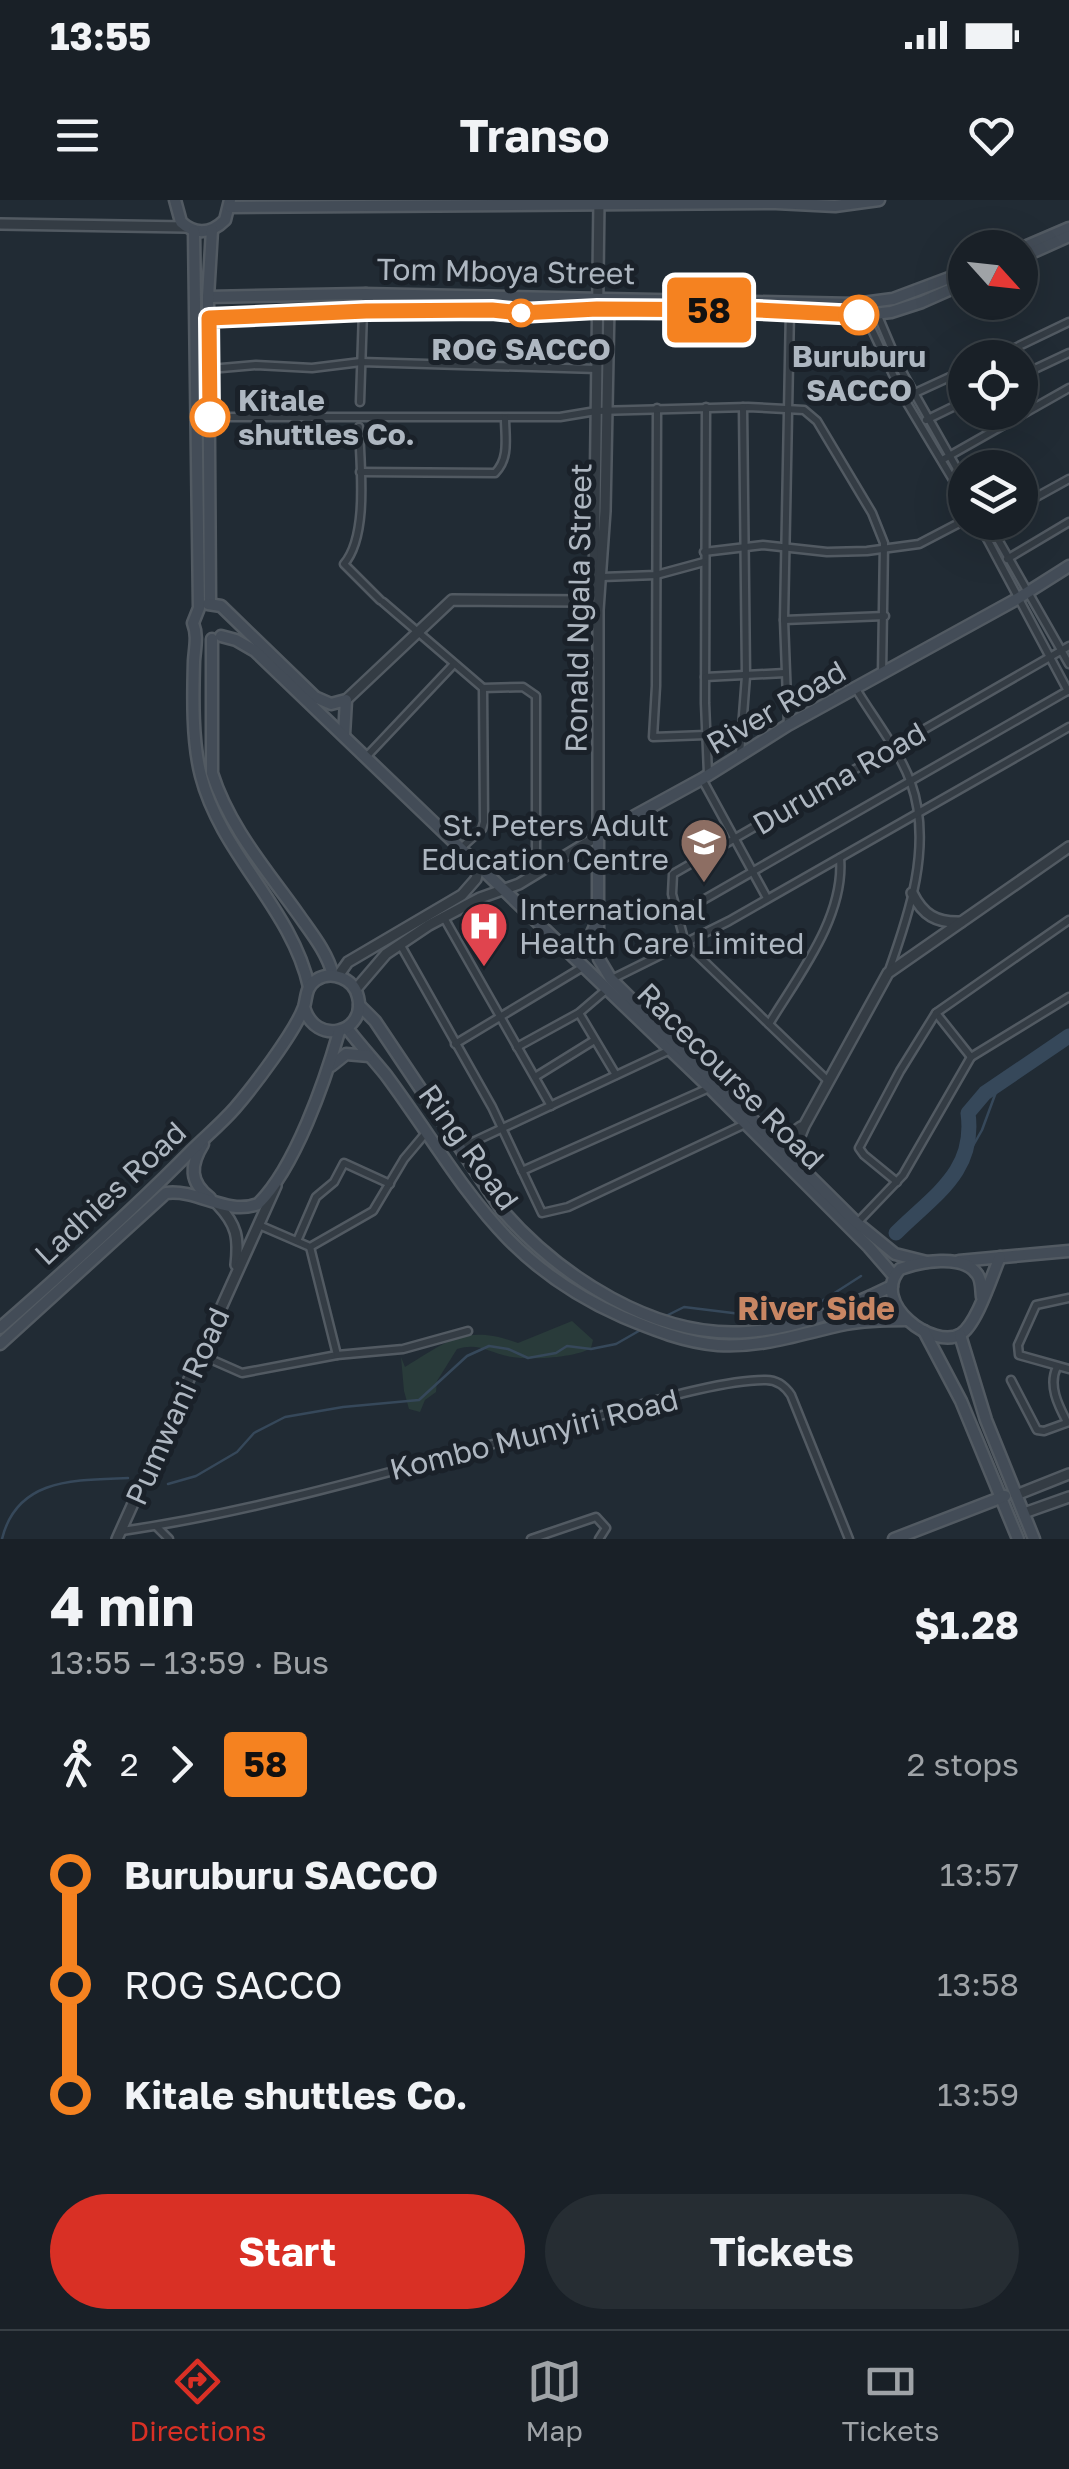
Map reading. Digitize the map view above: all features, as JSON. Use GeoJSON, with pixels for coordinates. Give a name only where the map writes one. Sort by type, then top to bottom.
{"type":"FeatureCollection","features":[{"type":"Feature","properties":{"kind":"main road"},"geometry":{"type":"LineString","coordinates":[[175,200],[176,215],[190,229],[209,318],[210,603]]}},
{"type":"Feature","properties":{"kind":"main road"},"geometry":{"type":"LineString","coordinates":[[190,229],[212,230],[225,220],[230,204],[795,202],[835,206],[879,200]]}},
{"type":"Feature","properties":{"kind":"main road"},"geometry":{"type":"LineString","coordinates":[[1038,241],[1069,228]]}},
{"type":"Feature","properties":{"kind":"main road"},"geometry":{"type":"LineString","coordinates":[[212,230],[202,297],[198,608],[193,618],[197,632],[194,678],[201,776],[229,843],[300,959],[308,987],[306,1016],[320,1030],[343,1030]]}},
{"type":"Feature","properties":{"kind":"main road"},"geometry":{"type":"LineString","coordinates":[[1038,250],[1069,236]]}},
{"type":"Feature","properties":{"kind":"main road","name":"Tom Mboya Street"},"geometry":{"type":"LineString","coordinates":[[869,309],[948,278]]}},
{"type":"Feature","properties":{"kind":"main road","name":"Tom Mboya Street"},"geometry":{"type":"LineString","coordinates":[[181,300],[366,294],[869,309],[922,302],[948,291]]}},
{"type":"Feature","properties":{"kind":"main road"},"geometry":{"type":"LineString","coordinates":[[365,311],[369,304],[366,294]]}},
{"type":"Feature","properties":{"kind":"main road"},"geometry":{"type":"LineString","coordinates":[[349,295],[345,306],[349,312]]}},
{"type":"Feature","properties":{"kind":"main road","name":"Tom Mboya Street"},"geometry":{"type":"LineString","coordinates":[[209,318],[365,311],[521,313],[603,303]]}},
{"type":"Feature","properties":{"kind":"main road","name":"River Road"},"geometry":{"type":"LineString","coordinates":[[598,836],[1069,566]]}},
{"type":"Feature","properties":{"kind":"main road"},"geometry":{"type":"LineString","coordinates":[[198,608],[210,603],[221,606],[315,697],[331,704],[346,700],[342,722],[345,736]]}},
{"type":"Feature","properties":{"kind":"main road"},"geometry":{"type":"LineString","coordinates":[[0,1344],[166,1193],[188,1193],[237,1208],[258,1204],[280,1178],[343,1030],[359,1005],[356,990],[336,976],[324,950],[241,836],[218,791],[212,773],[210,705],[216,637],[228,623],[228,615]]}},
{"type":"Feature","properties":{"kind":"main road"},"geometry":{"type":"LineString","coordinates":[[197,632],[216,637]]}},
{"type":"Feature","properties":{"kind":"main road","name":"Racecourse Road"},"geometry":{"type":"LineString","coordinates":[[216,637],[236,640],[255,651],[506,889],[582,967],[609,984],[774,1146],[788,1167],[869,1247],[893,1281]]}},
{"type":"Feature","properties":{"kind":"main road","name":"Ronald Ngala Street"},"geometry":{"type":"LineString","coordinates":[[598,836],[599,959]]}},
{"type":"Feature","properties":{"kind":"main road"},"geometry":{"type":"LineString","coordinates":[[563,945],[573,947],[586,940],[596,920]]}},
{"type":"Feature","properties":{"kind":"main road","name":"Racecourse Road"},"geometry":{"type":"LineString","coordinates":[[599,959],[609,984],[745,1124],[792,1155],[857,1223],[896,1254],[928,1262]]}},
{"type":"Feature","properties":{"kind":"main road"},"geometry":{"type":"LineString","coordinates":[[308,987],[324,976],[336,976]]}},
{"type":"Feature","properties":{"kind":"main road","name":"Ring Road"},"geometry":{"type":"LineString","coordinates":[[359,1005],[370,1013],[501,1209],[549,1257],[580,1278],[659,1319],[694,1328],[748,1332],[805,1321],[893,1281]]}},
{"type":"Feature","properties":{"kind":"main road","name":"Ladhies Road"},"geometry":{"type":"LineString","coordinates":[[0,1328],[118,1223],[209,1134],[256,1082],[304,1007]]}},
{"type":"Feature","properties":{"kind":"main road","name":"Ring Road"},"geometry":{"type":"LineString","coordinates":[[343,1030],[370,1056],[466,1194],[513,1246],[545,1273],[646,1327],[684,1340],[718,1345],[755,1344],[850,1323],[907,1320]]}},
{"type":"Feature","properties":{"kind":"main road"},"geometry":{"type":"LineString","coordinates":[[328,1069],[346,1054],[370,1056]]}},
{"type":"Feature","properties":{"kind":"main road"},"geometry":{"type":"LineString","coordinates":[[209,1134],[198,1152],[193,1176],[199,1189],[218,1204]]}},
{"type":"Feature","properties":{"kind":"main road"},"geometry":{"type":"LineString","coordinates":[[1000,1257],[970,1326],[960,1335],[948,1338],[922,1328],[896,1308],[893,1281],[900,1269],[928,1262],[1000,1257],[1026,1258],[1069,1251]]}},
{"type":"Feature","properties":{"kind":"main road"},"geometry":{"type":"LineString","coordinates":[[953,1262],[973,1269],[978,1275],[982,1298]]}},
{"type":"Feature","properties":{"kind":"main road"},"geometry":{"type":"LineString","coordinates":[[922,1328],[962,1401],[1018,1539]]}},
{"type":"Feature","properties":{"kind":"main road"},"geometry":{"type":"LineString","coordinates":[[960,1335],[986,1420],[1034,1539]]}},
{"type":"Feature","properties":{"kind":"main road"},"geometry":{"type":"LineString","coordinates":[[894,1539],[1015,1494]]}},
{"type":"Feature","properties":{"kind":"street","name":"Ronald Ngala Street"},"geometry":{"type":"LineString","coordinates":[[588,600],[594,586],[601,411],[603,303],[599,202]]}},
{"type":"Feature","properties":{"kind":"street"},"geometry":{"type":"LineString","coordinates":[[0,224],[190,229]]}},
{"type":"Feature","properties":{"kind":"street","name":"Ronald Ngala Street"},"geometry":{"type":"LineString","coordinates":[[598,836],[598,610],[602,577],[601,411],[596,369],[603,303]]}},
{"type":"Feature","properties":{"kind":"street"},"geometry":{"type":"LineString","coordinates":[[788,725],[784,620],[790,307]]}},
{"type":"Feature","properties":{"kind":"street"},"geometry":{"type":"LineString","coordinates":[[869,309],[948,451]]}},
{"type":"Feature","properties":{"kind":"street"},"geometry":{"type":"LineString","coordinates":[[869,309],[904,398],[948,470]]}},
{"type":"Feature","properties":{"kind":"street"},"geometry":{"type":"LineString","coordinates":[[346,416],[360,402],[365,311]]}},
{"type":"Feature","properties":{"kind":"street"},"geometry":{"type":"LineString","coordinates":[[1032,340],[1069,322]]}},
{"type":"Feature","properties":{"kind":"street"},"geometry":{"type":"LineString","coordinates":[[1038,368],[1069,353]]}},
{"type":"Feature","properties":{"kind":"street"},"geometry":{"type":"LineString","coordinates":[[210,369],[256,365],[312,368],[362,362],[596,369]]}},
{"type":"Feature","properties":{"kind":"street"},"geometry":{"type":"LineString","coordinates":[[904,398],[948,378]]}},
{"type":"Feature","properties":{"kind":"street"},"geometry":{"type":"LineString","coordinates":[[957,450],[1069,388]]}},
{"type":"Feature","properties":{"kind":"street"},"geometry":{"type":"LineString","coordinates":[[360,402],[372,415]]}},
{"type":"Feature","properties":{"kind":"street"},"geometry":{"type":"LineString","coordinates":[[740,754],[746,676],[743,406]]}},
{"type":"Feature","properties":{"kind":"street"},"geometry":{"type":"LineString","coordinates":[[210,417],[560,417],[601,411],[743,406],[804,410],[817,421],[882,532],[882,674]]}},
{"type":"Feature","properties":{"kind":"street"},"geometry":{"type":"LineString","coordinates":[[706,407],[705,777],[768,898]]}},
{"type":"Feature","properties":{"kind":"street"},"geometry":{"type":"LineString","coordinates":[[658,408],[653,737],[706,734]]}},
{"type":"Feature","properties":{"kind":"street"},"geometry":{"type":"LineString","coordinates":[[920,423],[948,410]]}},
{"type":"Feature","properties":{"kind":"street"},"geometry":{"type":"LineString","coordinates":[[359,427],[372,415]]}},
{"type":"Feature","properties":{"kind":"street"},"geometry":{"type":"LineString","coordinates":[[346,416],[359,427],[360,508],[356,538],[344,564],[483,688],[523,686],[534,692],[536,874]]}},
{"type":"Feature","properties":{"kind":"street"},"geometry":{"type":"LineString","coordinates":[[360,472],[495,472],[506,454],[505,418]]}},
{"type":"Feature","properties":{"kind":"street"},"geometry":{"type":"LineString","coordinates":[[942,460],[948,456]]}},
{"type":"Feature","properties":{"kind":"street"},"geometry":{"type":"LineString","coordinates":[[1038,496],[1069,479]]}},
{"type":"Feature","properties":{"kind":"street"},"geometry":{"type":"LineString","coordinates":[[1007,559],[1069,522]]}},
{"type":"Feature","properties":{"kind":"street"},"geometry":{"type":"LineString","coordinates":[[704,552],[745,547],[827,552],[885,549],[932,539],[948,530]]}},
{"type":"Feature","properties":{"kind":"street"},"geometry":{"type":"LineString","coordinates":[[989,540],[1069,664]]}},
{"type":"Feature","properties":{"kind":"street"},"geometry":{"type":"LineString","coordinates":[[677,915],[1069,691],[998,540]]}},
{"type":"Feature","properties":{"kind":"street"},"geometry":{"type":"LineString","coordinates":[[602,577],[656,576],[704,562]]}},
{"type":"Feature","properties":{"kind":"street"},"geometry":{"type":"LineString","coordinates":[[346,700],[456,598],[588,600],[598,610]]}},
{"type":"Feature","properties":{"kind":"street"},"geometry":{"type":"LineString","coordinates":[[784,620],[885,616]]}},
{"type":"Feature","properties":{"kind":"street","name":"Duruma Road"},"geometry":{"type":"LineString","coordinates":[[685,943],[670,886],[673,874],[1069,646]]}},
{"type":"Feature","properties":{"kind":"street"},"geometry":{"type":"LineString","coordinates":[[367,756],[454,664]]}},
{"type":"Feature","properties":{"kind":"street"},"geometry":{"type":"LineString","coordinates":[[705,677],[785,673]]}},
{"type":"Feature","properties":{"kind":"street"},"geometry":{"type":"LineString","coordinates":[[461,848],[482,829],[484,822],[483,688]]}},
{"type":"Feature","properties":{"kind":"street"},"geometry":{"type":"LineString","coordinates":[[788,1167],[804,1126],[888,973],[912,893],[919,843],[910,780],[856,689]]}},
{"type":"Feature","properties":{"kind":"street"},"geometry":{"type":"LineString","coordinates":[[517,1048],[579,1012],[609,984],[840,858],[1069,726]]}},
{"type":"Feature","properties":{"kind":"street","name":"River Road"},"geometry":{"type":"LineString","coordinates":[[506,889],[598,836]]}},
{"type":"Feature","properties":{"kind":"street"},"geometry":{"type":"LineString","coordinates":[[888,973],[1069,847]]}},
{"type":"Feature","properties":{"kind":"street"},"geometry":{"type":"LineString","coordinates":[[770,1024],[833,911],[842,875],[840,858]]}},
{"type":"Feature","properties":{"kind":"street"},"geometry":{"type":"LineString","coordinates":[[336,976],[348,962],[462,895],[476,879],[479,866]]}},
{"type":"Feature","properties":{"kind":"street"},"geometry":{"type":"LineString","coordinates":[[356,990],[377,962],[400,944],[443,916],[506,889]]}},
{"type":"Feature","properties":{"kind":"street"},"geometry":{"type":"LineString","coordinates":[[912,893],[926,914],[942,922],[962,922]]}},
{"type":"Feature","properties":{"kind":"street"},"geometry":{"type":"LineString","coordinates":[[443,916],[550,1106]]}},
{"type":"Feature","properties":{"kind":"street"},"geometry":{"type":"LineString","coordinates":[[897,1182],[859,1151],[860,1143],[936,1013],[1069,920]]}},
{"type":"Feature","properties":{"kind":"street"},"geometry":{"type":"LineString","coordinates":[[685,943],[829,1082]]}},
{"type":"Feature","properties":{"kind":"street"},"geometry":{"type":"LineString","coordinates":[[400,944],[502,1127],[539,1211],[568,1208],[745,1124]]}},
{"type":"Feature","properties":{"kind":"street"},"geometry":{"type":"LineString","coordinates":[[455,1044],[582,967]]}},
{"type":"Feature","properties":{"kind":"street"},"geometry":{"type":"LineString","coordinates":[[857,1223],[897,1182],[971,1057],[1069,997]]}},
{"type":"Feature","properties":{"kind":"street"},"geometry":{"type":"LineString","coordinates":[[579,1012],[616,1075]]}},
{"type":"Feature","properties":{"kind":"street"},"geometry":{"type":"LineString","coordinates":[[936,1013],[971,1057]]}},
{"type":"Feature","properties":{"kind":"street"},"geometry":{"type":"LineString","coordinates":[[535,1078],[593,1040]]}},
{"type":"Feature","properties":{"kind":"street"},"geometry":{"type":"LineString","coordinates":[[460,1148],[670,1050]]}},
{"type":"Feature","properties":{"kind":"street"},"geometry":{"type":"LineString","coordinates":[[522,1171],[710,1088]]}},
{"type":"Feature","properties":{"kind":"street"},"geometry":{"type":"LineString","coordinates":[[774,1146],[804,1126]]}},
{"type":"Feature","properties":{"kind":"street"},"geometry":{"type":"LineString","coordinates":[[310,1247],[374,1211],[404,1159],[425,1134]]}},
{"type":"Feature","properties":{"kind":"street"},"geometry":{"type":"LineString","coordinates":[[296,1241],[316,1198],[334,1182],[342,1164],[390,1184]]}},
{"type":"Feature","properties":{"kind":"street","name":"Pumwani Road"},"geometry":{"type":"LineString","coordinates":[[119,1535],[280,1178]]}},
{"type":"Feature","properties":{"kind":"street"},"geometry":{"type":"LineString","coordinates":[[218,1204],[234,1223],[238,1236],[236,1272]]}},
{"type":"Feature","properties":{"kind":"street"},"geometry":{"type":"LineString","coordinates":[[259,1225],[310,1247]]}},
{"type":"Feature","properties":{"kind":"street"},"geometry":{"type":"LineString","coordinates":[[310,1247],[337,1356]]}},
{"type":"Feature","properties":{"kind":"street"},"geometry":{"type":"LineString","coordinates":[[1069,1298],[1036,1306],[1018,1345],[1019,1354],[1069,1369]]}},
{"type":"Feature","properties":{"kind":"street"},"geometry":{"type":"LineString","coordinates":[[200,1356],[242,1373],[403,1349],[468,1331]]}},
{"type":"Feature","properties":{"kind":"street"},"geometry":{"type":"LineString","coordinates":[[1011,1380],[1037,1430],[1044,1431],[1068,1422],[1054,1391],[1052,1376],[1056,1367]]}},
{"type":"Feature","properties":{"kind":"street","name":"Kombo Munyiri Road"},"geometry":{"type":"LineString","coordinates":[[119,1535],[452,1456],[654,1402],[736,1383],[769,1380],[791,1395],[850,1539]]}},
{"type":"Feature","properties":{"kind":"street"},"geometry":{"type":"LineString","coordinates":[[1015,1494],[1067,1478]]}},
{"type":"Feature","properties":{"kind":"street"},"geometry":{"type":"LineString","coordinates":[[1024,1514],[1069,1497]]}},
{"type":"Feature","properties":{"kind":"street"},"geometry":{"type":"LineString","coordinates":[[531,1539],[596,1517],[606,1528],[599,1539]]}},
{"type":"Feature","properties":{"kind":"street"},"geometry":{"type":"LineString","coordinates":[[156,1526],[169,1539]]}},
{"type":"Feature","properties":{"kind":"shaded area"},"geometry":{"type":"Polygon","coordinates":[[[572,1321],[593,1340],[591,1348],[564,1356],[530,1358],[478,1347],[457,1349],[437,1381],[436,1392],[425,1400],[420,1412],[409,1409],[401,1357],[405,1367],[458,1338],[485,1335],[518,1343],[572,1321]]]}},
{"type":"Feature","properties":{"kind":"waterway"},"geometry":{"type":"LineString","coordinates":[[896,1233],[938,1194],[959,1167],[969,1134],[968,1113],[985,1093],[1069,1036]]}},
{"type":"Feature","properties":{"kind":"waterway"},"geometry":{"type":"LineString","coordinates":[[966,1158],[982,1130],[999,1084]]}},
{"type":"Feature","properties":{"kind":"waterway"},"geometry":{"type":"LineString","coordinates":[[664,1317],[684,1307],[749,1315],[822,1301],[861,1276]]}},
{"type":"Feature","properties":{"kind":"waterway"},"geometry":{"type":"LineString","coordinates":[[168,1484],[196,1476],[237,1452],[254,1433],[285,1417],[419,1400],[467,1356],[489,1346],[528,1358],[556,1353],[567,1346],[591,1349],[616,1344],[644,1328]]}},
{"type":"Feature","properties":{"kind":"waterway"},"geometry":{"type":"LineString","coordinates":[[2,1539],[10,1519],[35,1493],[70,1482],[128,1478]]}},
{"type":"Feature","properties":{"kind":"bus line","name":"58"},"geometry":{"type":"LineString","coordinates":[[210,417],[209,318],[366,311],[521,313],[597,309],[859,315]]}},
{"type":"Feature","properties":{"kind":"place","name":"ROG SACCO"},"geometry":{"type":"Point","coordinates":[521,313]}},
{"type":"Feature","properties":{"kind":"place","name":"Buruburu SACCO"},"geometry":{"type":"Point","coordinates":[859,315]}},
{"type":"Feature","properties":{"kind":"place","name":"Kitale shuttles Co."},"geometry":{"type":"Point","coordinates":[210,417]}},
{"type":"Feature","properties":{"kind":"place","name":"St. Peters Adult Education Centre"},"geometry":{"type":"Point","coordinates":[704,884]}},
{"type":"Feature","properties":{"kind":"place","name":"International Health Care Limited"},"geometry":{"type":"Point","coordinates":[484,968]}},
{"type":"Feature","properties":{"kind":"district","name":"River Side"},"geometry":{"type":"Point","coordinates":[816,1308]}}]}
